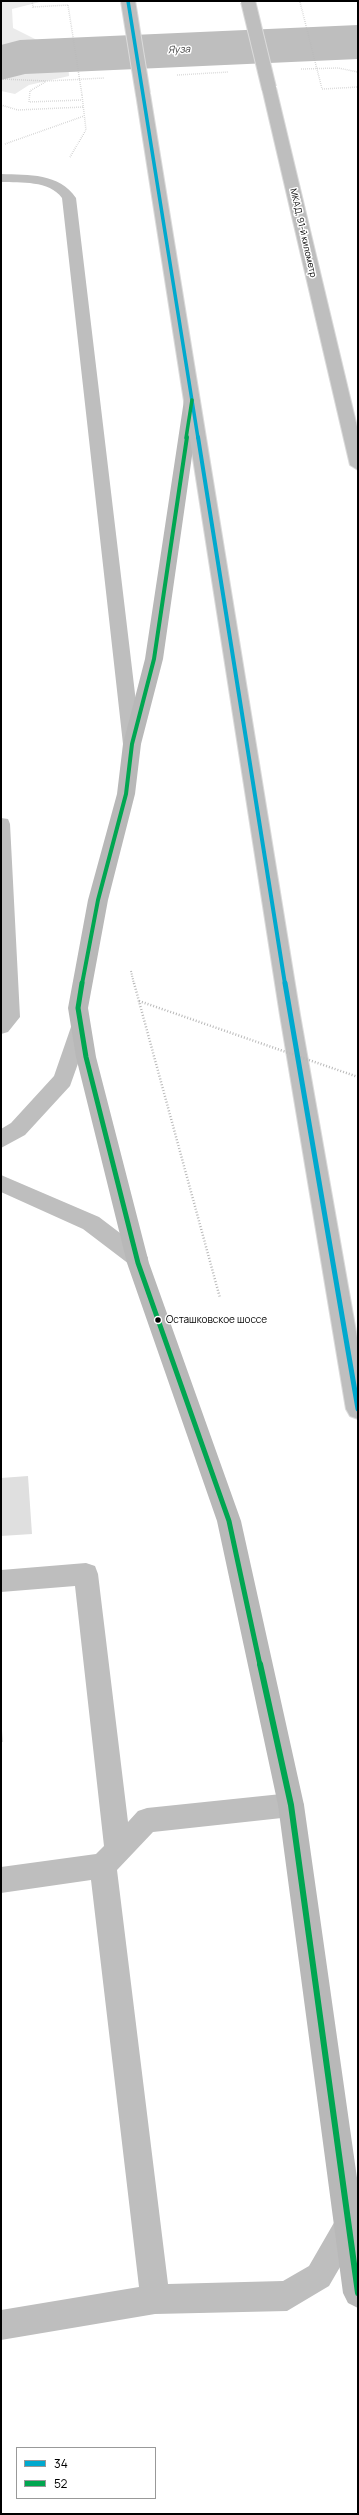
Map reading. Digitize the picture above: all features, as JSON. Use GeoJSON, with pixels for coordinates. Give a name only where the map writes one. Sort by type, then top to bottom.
{"type":"FeatureCollection","features":[{"type":"Feature","properties":{"kind":"main road"},"geometry":{"type":"LineString","coordinates":[[128,1],[289,1007],[358,1409]]}},
{"type":"Feature","properties":{"kind":"main road","name":"МКАД, 91-й километр"},"geometry":{"type":"LineString","coordinates":[[248,1],[358,465]]}},
{"type":"Feature","properties":{"kind":"main road"},"geometry":{"type":"LineString","coordinates":[[1,178],[55,183],[65,190],[69,198],[132,744]]}},
{"type":"Feature","properties":{"kind":"main road"},"geometry":{"type":"LineString","coordinates":[[192,400],[154,659],[132,744],[126,794],[98,900],[85,963],[78,1008],[86,1057],[138,1258],[229,1521],[291,1805],[309,1926],[358,2293]]}},
{"type":"Feature","properties":{"kind":"main road"},"geometry":{"type":"LineString","coordinates":[[1,824],[10,1017],[1,1027]]}},
{"type":"Feature","properties":{"kind":"main road"},"geometry":{"type":"LineString","coordinates":[[1,1140],[18,1129],[63,1080],[81,1027]]}},
{"type":"Feature","properties":{"kind":"main road"},"geometry":{"type":"LineString","coordinates":[[1,1183],[91,1223],[138,1258]]}},
{"type":"Feature","properties":{"kind":"main road"},"geometry":{"type":"LineString","coordinates":[[1,1581],[86,1574],[110,1858],[155,2299]]}},
{"type":"Feature","properties":{"kind":"main road"},"geometry":{"type":"LineString","coordinates":[[1,1880],[110,1858],[147,1820],[291,1805]]}},
{"type":"Feature","properties":{"kind":"main road"},"geometry":{"type":"LineString","coordinates":[[1,2325],[155,2299],[287,2296],[319,2276],[349,2224]]}},
{"type":"Feature","properties":{"kind":"path"},"geometry":{"type":"LineString","coordinates":[[32,1],[33,7],[68,5],[82,95],[86,130],[55,183]]}},
{"type":"Feature","properties":{"kind":"path"},"geometry":{"type":"LineString","coordinates":[[323,1],[300,2],[322,89],[358,87]]}},
{"type":"Feature","properties":{"kind":"path"},"geometry":{"type":"LineString","coordinates":[[298,69],[338,68],[358,72]]}},
{"type":"Feature","properties":{"kind":"path"},"geometry":{"type":"LineString","coordinates":[[173,75],[235,72]]}},
{"type":"Feature","properties":{"kind":"path"},"geometry":{"type":"LineString","coordinates":[[1,79],[47,81],[110,78]]}},
{"type":"Feature","properties":{"kind":"path"},"geometry":{"type":"LineString","coordinates":[[47,81],[33,87],[29,92],[29,102],[82,100]]}},
{"type":"Feature","properties":{"kind":"path"},"geometry":{"type":"LineString","coordinates":[[1,105],[18,110],[83,107]]}},
{"type":"Feature","properties":{"kind":"path"},"geometry":{"type":"LineString","coordinates":[[1,145],[84,116]]}},
{"type":"Feature","properties":{"kind":"path"},"geometry":{"type":"LineString","coordinates":[[220,1298],[131,971],[139,1001],[358,1077]]}},
{"type":"Feature","properties":{"kind":"shaded area"},"geometry":{"type":"Polygon","coordinates":[[[1,1],[44,1],[12,9],[13,28],[43,43],[67,43],[69,76],[29,85],[15,94],[1,91],[1,1]]]}},
{"type":"Feature","properties":{"kind":"shaded area"},"geometry":{"type":"Polygon","coordinates":[[[319,33],[346,36],[358,34],[358,46],[321,48],[319,33]]]}},
{"type":"Feature","properties":{"kind":"building"},"geometry":{"type":"Polygon","coordinates":[[[28,1476],[32,1534],[1,1536],[1,1478],[28,1476]]]}},
{"type":"Feature","properties":{"kind":"building"},"geometry":{"type":"Polygon","coordinates":[[[1,1719],[3,1742],[1,1742],[1,1719]]]}},
{"type":"Feature","properties":{"kind":"waterway","name":"Яуза"},"geometry":{"type":"LineString","coordinates":[[1,63],[20,57],[358,42]]}},
{"type":"Feature","properties":{"kind":"transit line","name":"34"},"geometry":{"type":"LineString","coordinates":[[128,1],[290,1015],[358,1409]]}},
{"type":"Feature","properties":{"kind":"transit line","name":"52"},"geometry":{"type":"LineString","coordinates":[[192,400],[154,659],[132,744],[126,794],[98,900],[85,963],[78,1008],[86,1057],[138,1263],[229,1521],[291,1805],[309,1926],[358,2293]]}},
{"type":"Feature","properties":{"kind":"place","name":"Осташковское шоссе"},"geometry":{"type":"Point","coordinates":[158,1320]}}]}
